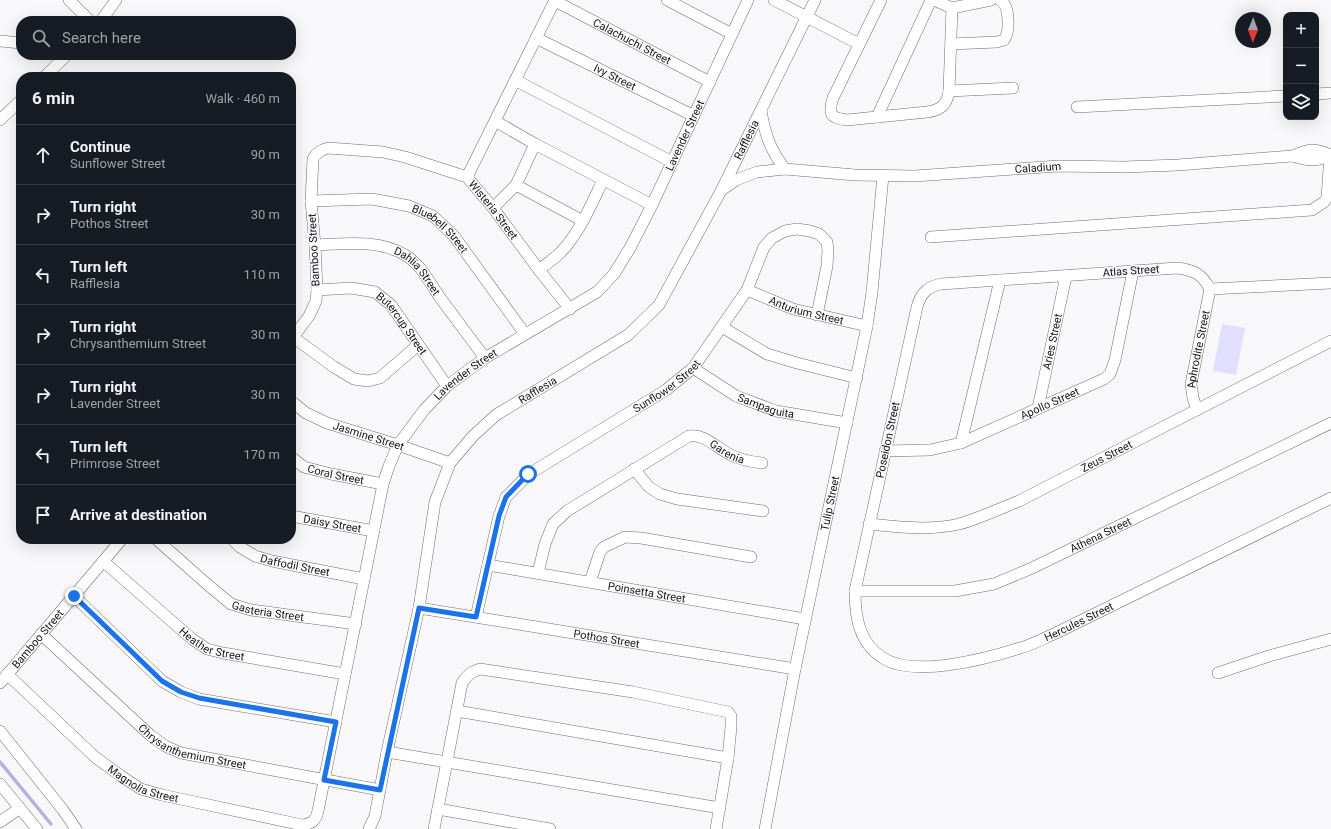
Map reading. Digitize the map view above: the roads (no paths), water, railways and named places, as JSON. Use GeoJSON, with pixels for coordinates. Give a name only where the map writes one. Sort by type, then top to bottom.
{"type":"FeatureCollection","features":[{"type":"Feature","properties":{"kind":"street"},"geometry":{"type":"LineString","coordinates":[[69,0],[85,16]]}},
{"type":"Feature","properties":{"kind":"street"},"geometry":{"type":"LineString","coordinates":[[105,16],[116,0]]}},
{"type":"Feature","properties":{"kind":"street"},"geometry":{"type":"LineString","coordinates":[[467,177],[555,0]]}},
{"type":"Feature","properties":{"kind":"street","name":"Calachuchi Street"},"geometry":{"type":"LineString","coordinates":[[555,0],[710,82]]}},
{"type":"Feature","properties":{"kind":"street"},"geometry":{"type":"LineString","coordinates":[[667,0],[732,34]]}},
{"type":"Feature","properties":{"kind":"street","name":"Lavender Street"},"geometry":{"type":"LineString","coordinates":[[313,822],[318,811],[383,484],[398,445],[424,410],[447,386],[485,358],[597,292],[614,274],[630,248],[652,205],[748,0]]}},
{"type":"Feature","properties":{"kind":"street"},"geometry":{"type":"LineString","coordinates":[[774,0],[859,44]]}},
{"type":"Feature","properties":{"kind":"street","name":"Rafflesia"},"geometry":{"type":"LineString","coordinates":[[370,829],[375,816],[387,752],[419,608],[435,502],[450,463],[473,436],[496,415],[628,335],[659,305],[722,189],[815,0]]}},
{"type":"Feature","properties":{"kind":"street"},"geometry":{"type":"LineString","coordinates":[[881,0],[830,106],[832,116],[837,119],[847,120],[934,111],[945,105],[948,99],[949,91],[952,8]]}},
{"type":"Feature","properties":{"kind":"street"},"geometry":{"type":"LineString","coordinates":[[877,117],[931,0]]}},
{"type":"Feature","properties":{"kind":"street"},"geometry":{"type":"LineString","coordinates":[[934,0],[952,8],[991,0]]}},
{"type":"Feature","properties":{"kind":"street"},"geometry":{"type":"LineString","coordinates":[[951,44],[997,42],[1004,40],[1007,34],[1007,8],[1005,3],[1000,0]]}},
{"type":"Feature","properties":{"kind":"street","name":"Ivy Street"},"geometry":{"type":"LineString","coordinates":[[536,38],[694,116]]}},
{"type":"Feature","properties":{"kind":"street"},"geometry":{"type":"LineString","coordinates":[[0,41],[16,43]]}},
{"type":"Feature","properties":{"kind":"street"},"geometry":{"type":"LineString","coordinates":[[49,72],[62,60]]}},
{"type":"Feature","properties":{"kind":"street"},"geometry":{"type":"LineString","coordinates":[[515,80],[672,162]]}},
{"type":"Feature","properties":{"kind":"street"},"geometry":{"type":"LineString","coordinates":[[949,91],[1013,88]]}},
{"type":"Feature","properties":{"kind":"street"},"geometry":{"type":"LineString","coordinates":[[1319,94],[1331,93]]}},
{"type":"Feature","properties":{"kind":"street"},"geometry":{"type":"LineString","coordinates":[[1077,107],[1283,96]]}},
{"type":"Feature","properties":{"kind":"street"},"geometry":{"type":"LineString","coordinates":[[0,120],[16,105]]}},
{"type":"Feature","properties":{"kind":"street"},"geometry":{"type":"LineString","coordinates":[[761,111],[770,148],[785,168]]}},
{"type":"Feature","properties":{"kind":"street"},"geometry":{"type":"LineString","coordinates":[[495,121],[535,144],[652,205]]}},
{"type":"Feature","properties":{"kind":"street"},"geometry":{"type":"LineString","coordinates":[[493,208],[516,185],[535,144]]}},
{"type":"Feature","properties":{"kind":"street","name":"Wisteria Street"},"geometry":{"type":"LineString","coordinates":[[316,153],[320,150],[328,148],[383,152],[406,157],[467,177],[493,208],[570,309]]}},
{"type":"Feature","properties":{"kind":"street","name":"Caladium"},"geometry":{"type":"LineString","coordinates":[[722,189],[736,180],[757,172],[785,168],[827,173],[882,176],[938,176],[1016,168],[1058,166],[1124,167],[1178,165],[1292,156],[1306,150],[1320,150],[1331,155]]}},
{"type":"Feature","properties":{"kind":"street","name":"Bamboo Street"},"geometry":{"type":"LineString","coordinates":[[296,334],[310,316],[317,290],[312,200],[313,158],[316,153]]}},
{"type":"Feature","properties":{"kind":"street"},"geometry":{"type":"LineString","coordinates":[[931,237],[1312,210],[1324,202],[1327,198],[1331,155]]}},
{"type":"Feature","properties":{"kind":"street","name":"Tulip Street"},"geometry":{"type":"LineString","coordinates":[[765,829],[805,619],[867,326],[872,292],[882,176]]}},
{"type":"Feature","properties":{"kind":"street"},"geometry":{"type":"LineString","coordinates":[[539,270],[560,253],[568,243],[583,221],[603,180]]}},
{"type":"Feature","properties":{"kind":"street"},"geometry":{"type":"LineString","coordinates":[[516,185],[583,221]]}},
{"type":"Feature","properties":{"kind":"street","name":"Bluebell Street"},"geometry":{"type":"LineString","coordinates":[[312,200],[372,199],[409,206],[433,216],[454,236],[525,334]]}},
{"type":"Feature","properties":{"kind":"street","name":"Sunflower Street"},"geometry":{"type":"LineString","coordinates":[[476,617],[499,516],[506,497],[528,474],[666,390],[692,368],[747,290],[764,247],[772,238],[785,231],[797,230],[819,234],[827,242],[827,266],[817,315]]}},
{"type":"Feature","properties":{"kind":"street","name":"Dahlia Street"},"geometry":{"type":"LineString","coordinates":[[315,245],[363,243],[385,247],[405,255],[421,268],[440,298],[485,358]]}},
{"type":"Feature","properties":{"kind":"street","name":"Atlas Street"},"geometry":{"type":"LineString","coordinates":[[924,291],[941,284],[1177,268],[1193,271],[1200,275],[1210,289]]}},
{"type":"Feature","properties":{"kind":"street","name":"Apollo Street"},"geometry":{"type":"LineString","coordinates":[[885,451],[930,450],[961,443],[1104,379],[1110,374],[1116,360],[1132,271]]}},
{"type":"Feature","properties":{"kind":"street","name":"Aries Street"},"geometry":{"type":"LineString","coordinates":[[1038,408],[1066,276]]}},
{"type":"Feature","properties":{"kind":"street"},"geometry":{"type":"LineString","coordinates":[[961,443],[1000,280]]}},
{"type":"Feature","properties":{"kind":"street"},"geometry":{"type":"LineString","coordinates":[[1210,289],[1331,283]]}},
{"type":"Feature","properties":{"kind":"street","name":"Butercup Street"},"geometry":{"type":"LineString","coordinates":[[317,290],[351,288],[376,292],[391,305],[447,386]]}},
{"type":"Feature","properties":{"kind":"street","name":"Aphrodite Street"},"geometry":{"type":"LineString","coordinates":[[1197,410],[1192,398],[1191,384],[1210,289]]}},
{"type":"Feature","properties":{"kind":"street","name":"Anturium Street"},"geometry":{"type":"LineString","coordinates":[[747,290],[793,309],[867,326]]}},
{"type":"Feature","properties":{"kind":"street","name":"Poseidon Street"},"geometry":{"type":"LineString","coordinates":[[856,591],[869,524],[917,307],[924,291]]}},
{"type":"Feature","properties":{"kind":"street"},"geometry":{"type":"LineString","coordinates":[[722,327],[767,354],[857,378]]}},
{"type":"Feature","properties":{"kind":"street","name":"Zeus Street"},"geometry":{"type":"LineString","coordinates":[[869,524],[908,528],[933,528],[958,524],[983,516],[1019,501],[1331,341]]}},
{"type":"Feature","properties":{"kind":"street"},"geometry":{"type":"LineString","coordinates":[[296,342],[354,379],[368,381],[380,378],[418,345]]}},
{"type":"Feature","properties":{"kind":"street","name":"Sampaguita"},"geometry":{"type":"LineString","coordinates":[[692,368],[736,396],[776,411],[847,423]]}},
{"type":"Feature","properties":{"kind":"street","name":"Jasmine Street"},"geometry":{"type":"LineString","coordinates":[[296,405],[306,413],[327,423],[450,463]]}},
{"type":"Feature","properties":{"kind":"street","name":"Athena Street"},"geometry":{"type":"LineString","coordinates":[[856,591],[955,592],[994,584],[1039,564],[1331,423]]}},
{"type":"Feature","properties":{"kind":"street","name":"Garenia"},"geometry":{"type":"LineString","coordinates":[[634,469],[689,436],[694,435],[698,435],[732,456],[749,461],[762,462]]}},
{"type":"Feature","properties":{"kind":"street","name":"Coral Street"},"geometry":{"type":"LineString","coordinates":[[296,460],[304,466],[331,474],[383,484]]}},
{"type":"Feature","properties":{"kind":"street"},"geometry":{"type":"LineString","coordinates":[[538,573],[545,544],[553,524],[567,511],[634,469],[649,488],[660,494],[678,499],[763,511]]}},
{"type":"Feature","properties":{"kind":"street","name":"Hercules Street"},"geometry":{"type":"LineString","coordinates":[[856,591],[856,617],[860,629],[866,641],[883,659],[896,664],[923,666],[946,665],[984,658],[1020,648],[1056,633],[1331,498]]}},
{"type":"Feature","properties":{"kind":"street","name":"Daisy Street"},"geometry":{"type":"LineString","coordinates":[[296,517],[374,531]]}},
{"type":"Feature","properties":{"kind":"street"},"geometry":{"type":"LineString","coordinates":[[590,582],[600,552],[604,547],[625,537],[641,538],[751,557]]}},
{"type":"Feature","properties":{"kind":"street","name":"Bamboo Street"},"geometry":{"type":"LineString","coordinates":[[0,683],[118,544]]}},
{"type":"Feature","properties":{"kind":"street","name":"Gasteria Street"},"geometry":{"type":"LineString","coordinates":[[162,544],[231,604],[251,610],[356,624]]}},
{"type":"Feature","properties":{"kind":"street","name":"Daffodil Street"},"geometry":{"type":"LineString","coordinates":[[237,544],[255,556],[272,561],[364,579]]}},
{"type":"Feature","properties":{"kind":"street","name":"Heather Street"},"geometry":{"type":"LineString","coordinates":[[103,561],[192,639],[207,649],[345,674]]}},
{"type":"Feature","properties":{"kind":"street","name":"Poinsetta Street"},"geometry":{"type":"LineString","coordinates":[[488,565],[805,619]]}},
{"type":"Feature","properties":{"kind":"street"},"geometry":{"type":"LineString","coordinates":[[74,596],[162,681],[181,692],[199,698],[336,722]]}},
{"type":"Feature","properties":{"kind":"street","name":"Pothos Street"},"geometry":{"type":"LineString","coordinates":[[419,608],[795,669]]}},
{"type":"Feature","properties":{"kind":"street","name":"Chrysanthemium Street"},"geometry":{"type":"LineString","coordinates":[[41,634],[150,735],[165,746],[181,753],[380,790]]}},
{"type":"Feature","properties":{"kind":"street"},"geometry":{"type":"LineString","coordinates":[[1218,673],[1268,656],[1331,639]]}},
{"type":"Feature","properties":{"kind":"street"},"geometry":{"type":"LineString","coordinates":[[434,829],[462,683],[472,672],[480,669],[633,692],[728,712],[732,721],[728,758],[716,829]]}},
{"type":"Feature","properties":{"kind":"street","name":"Magnolia Street"},"geometry":{"type":"LineString","coordinates":[[7,674],[95,757],[121,776],[141,788],[162,795],[302,825],[308,825],[313,822]]}},
{"type":"Feature","properties":{"kind":"street"},"geometry":{"type":"LineString","coordinates":[[457,712],[728,758]]}},
{"type":"Feature","properties":{"kind":"street"},"geometry":{"type":"LineString","coordinates":[[0,731],[63,810],[76,829]]}},
{"type":"Feature","properties":{"kind":"street"},"geometry":{"type":"LineString","coordinates":[[387,752],[720,808]]}},
{"type":"Feature","properties":{"kind":"street"},"geometry":{"type":"LineString","coordinates":[[0,784],[37,829]]}},
{"type":"Feature","properties":{"kind":"street"},"geometry":{"type":"LineString","coordinates":[[0,822],[20,808]]}},
{"type":"Feature","properties":{"kind":"street"},"geometry":{"type":"LineString","coordinates":[[438,809],[550,829]]}},
{"type":"Feature","properties":{"kind":"waterway"},"geometry":{"type":"LineString","coordinates":[[0,762],[51,824]]}}]}
